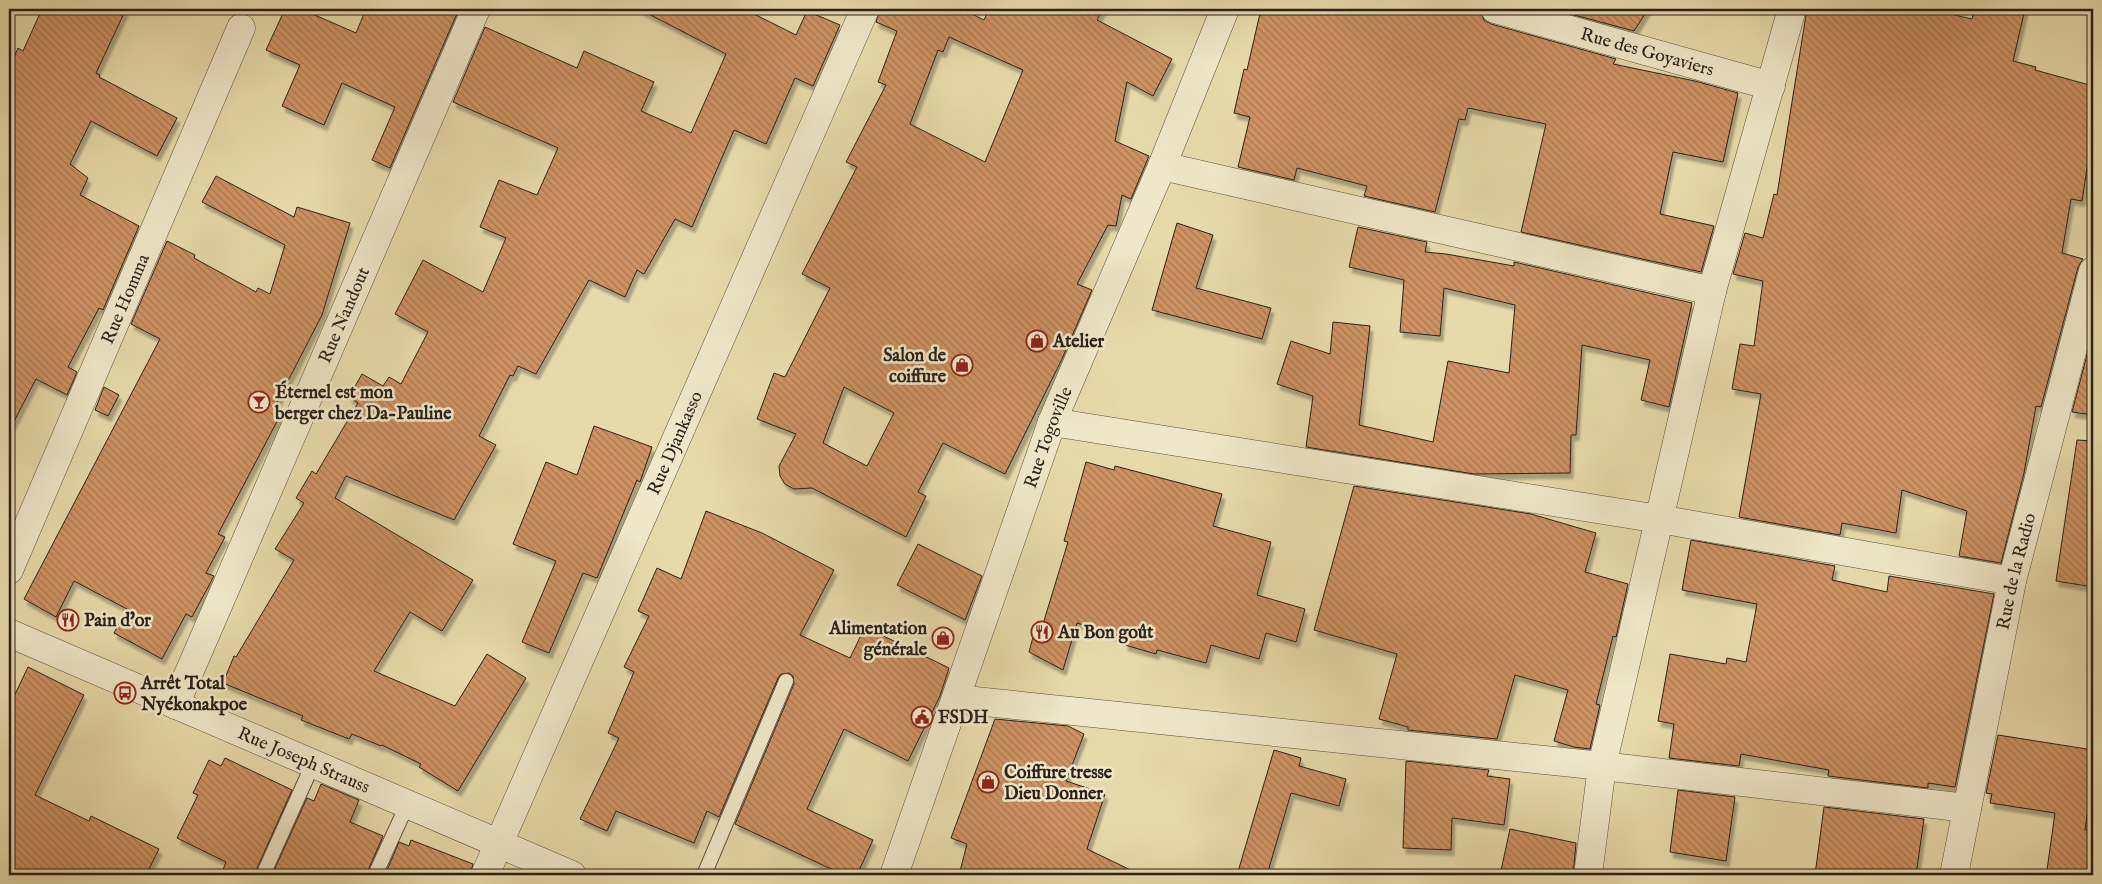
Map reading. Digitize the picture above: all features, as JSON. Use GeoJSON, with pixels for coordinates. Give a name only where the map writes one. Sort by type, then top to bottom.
{"type":"FeatureCollection","features":[{"type":"Feature","properties":{"kind":"street","name":"Rue Nandout"},"geometry":{"type":"LineString","coordinates":[[175,704],[476,9]]}},
{"type":"Feature","properties":{"kind":"street","name":"Rue Djankasso"},"geometry":{"type":"LineString","coordinates":[[485,875],[865,9]]}},
{"type":"Feature","properties":{"kind":"street","name":"Rue Togoville"},"geometry":{"type":"LineString","coordinates":[[894,875],[1052,422],[1162,166],[1225,9]]}},
{"type":"Feature","properties":{"kind":"street","name":"Rue des Goyaviers"},"geometry":{"type":"LineString","coordinates":[[1495,9],[1771,86]]}},
{"type":"Feature","properties":{"kind":"street"},"geometry":{"type":"LineString","coordinates":[[1588,875],[1602,766],[1712,291],[1792,9]]}},
{"type":"Feature","properties":{"kind":"street","name":"Rue Homma"},"geometry":{"type":"LineString","coordinates":[[9,570],[240,28]]}},
{"type":"Feature","properties":{"kind":"street"},"geometry":{"type":"LineString","coordinates":[[1162,166],[1712,291]]}},
{"type":"Feature","properties":{"kind":"street","name":"Rue de la Radio"},"geometry":{"type":"LineString","coordinates":[[1954,875],[2012,581],[2089,308],[2093,271]]}},
{"type":"Feature","properties":{"kind":"street"},"geometry":{"type":"LineString","coordinates":[[1052,422],[1659,519],[2012,581]]}},
{"type":"Feature","properties":{"kind":"street","name":"Rue Joseph Strauss"},"geometry":{"type":"LineString","coordinates":[[9,633],[572,875]]}},
{"type":"Feature","properties":{"kind":"street"},"geometry":{"type":"LineString","coordinates":[[956,699],[1602,766],[1968,808]]}},
{"type":"Feature","properties":{"kind":"lane"},"geometry":{"type":"LineString","coordinates":[[704,875],[786,681]]}},
{"type":"Feature","properties":{"kind":"lane"},"geometry":{"type":"LineString","coordinates":[[263,875],[313,764]]}},
{"type":"Feature","properties":{"kind":"lane"},"geometry":{"type":"LineString","coordinates":[[375,875],[407,805]]}},
{"type":"Feature","properties":{"kind":"building"},"geometry":{"type":"Polygon","coordinates":[[[42,9],[126,9],[96,73],[100,75],[99,77],[177,118],[157,156],[91,121],[70,164],[88,178],[80,195],[139,226],[103,310],[99,308],[68,367],[77,372],[67,395],[36,379],[9,431],[9,68],[18,48],[23,51],[42,9]]]}},
{"type":"Feature","properties":{"kind":"building"},"geometry":{"type":"Polygon","coordinates":[[[285,9],[301,9],[356,33],[366,9],[459,9],[390,168],[372,160],[395,107],[342,83],[324,125],[282,106],[300,65],[266,50],[285,9]]]}},
{"type":"Feature","properties":{"kind":"building"},"geometry":{"type":"Polygon","coordinates":[[[639,9],[744,9],[796,35],[807,11],[840,25],[813,86],[795,78],[766,144],[734,130],[692,227],[675,219],[644,274],[637,270],[625,297],[589,280],[536,374],[518,366],[513,376],[510,375],[479,436],[496,445],[454,520],[346,476],[335,498],[473,580],[442,631],[410,612],[374,671],[455,706],[487,654],[526,678],[458,791],[419,767],[421,764],[382,745],[352,734],[349,739],[301,720],[303,716],[223,683],[234,656],[236,657],[294,560],[275,549],[304,503],[296,498],[312,471],[316,474],[358,403],[349,397],[362,374],[383,386],[389,377],[401,384],[428,332],[395,314],[423,260],[483,292],[506,238],[480,227],[499,180],[537,195],[558,148],[453,102],[485,27],[577,68],[584,51],[654,82],[641,111],[691,133],[726,54],[639,9]]]}},
{"type":"Feature","properties":{"kind":"building"},"geometry":{"type":"Polygon","coordinates":[[[880,9],[962,9],[984,20],[989,9],[1103,9],[1097,20],[1172,59],[1153,96],[1127,82],[1115,141],[1149,156],[1131,199],[1122,195],[1116,226],[1108,225],[1077,284],[1092,290],[1062,359],[1005,474],[943,443],[918,492],[926,496],[906,537],[812,488],[794,489],[785,484],[780,476],[779,466],[796,434],[757,419],[774,373],[785,377],[830,288],[802,274],[857,167],[846,162],[886,85],[878,82],[897,31],[876,22],[880,9]],[[949,37],[943,52],[938,50],[910,124],[985,162],[1023,70],[949,37]],[[844,387],[823,443],[867,466],[894,413],[844,387]]]}},
{"type":"Feature","properties":{"kind":"building"},"geometry":{"type":"Polygon","coordinates":[[[1261,9],[1480,9],[1484,20],[1491,24],[1616,59],[1613,64],[1695,81],[1738,93],[1723,162],[1673,152],[1660,214],[1714,226],[1701,272],[1521,232],[1546,124],[1468,108],[1465,120],[1459,119],[1435,212],[1364,196],[1367,186],[1297,168],[1294,180],[1238,167],[1250,117],[1234,113],[1244,69],[1247,70],[1261,9]]]}},
{"type":"Feature","properties":{"kind":"building"},"geometry":{"type":"Polygon","coordinates":[[[1552,9],[1648,9],[1634,31],[1552,9]]]}},
{"type":"Feature","properties":{"kind":"building"},"geometry":{"type":"Polygon","coordinates":[[[1807,9],[1929,9],[1972,19],[1974,9],[2025,9],[2013,61],[2036,67],[2035,70],[2093,86],[2093,129],[2082,201],[2071,199],[2062,253],[2083,259],[2078,267],[2041,407],[2036,406],[2024,473],[2001,563],[1959,556],[1967,511],[1902,490],[1896,533],[1842,523],[1840,535],[1739,517],[1761,394],[1732,389],[1740,344],[1754,346],[1763,281],[1733,274],[1745,233],[1763,238],[1774,194],[1777,195],[1807,9]]]}},
{"type":"Feature","properties":{"kind":"building"},"geometry":{"type":"Polygon","coordinates":[[[216,176],[294,217],[297,207],[350,223],[322,315],[275,406],[283,410],[218,534],[225,537],[206,573],[214,576],[192,617],[186,614],[162,659],[114,633],[127,609],[74,581],[56,617],[24,599],[160,339],[131,324],[167,241],[195,255],[194,258],[256,292],[258,288],[270,294],[285,245],[202,202],[216,176]]]}},
{"type":"Feature","properties":{"kind":"building"},"geometry":{"type":"Polygon","coordinates":[[[1177,223],[1213,235],[1196,288],[1271,308],[1262,339],[1152,310],[1177,223]]]}},
{"type":"Feature","properties":{"kind":"building"},"geometry":{"type":"Polygon","coordinates":[[[1358,227],[1427,242],[1425,252],[1514,266],[1514,262],[1692,303],[1669,407],[1641,400],[1650,360],[1582,345],[1576,435],[1571,435],[1570,473],[1474,474],[1306,447],[1313,396],[1277,384],[1291,341],[1330,354],[1333,322],[1370,326],[1359,425],[1433,442],[1448,361],[1509,373],[1515,305],[1444,288],[1440,336],[1400,332],[1404,280],[1349,267],[1358,227]]]}},
{"type":"Feature","properties":{"kind":"building"},"geometry":{"type":"Polygon","coordinates":[[[2093,332],[2093,415],[2072,412],[2093,332]]]}},
{"type":"Feature","properties":{"kind":"building"},"geometry":{"type":"Polygon","coordinates":[[[104,387],[119,395],[108,416],[95,410],[104,387]]]}},
{"type":"Feature","properties":{"kind":"building"},"geometry":{"type":"Polygon","coordinates":[[[594,426],[652,447],[640,482],[637,480],[597,578],[583,573],[549,653],[522,642],[556,561],[513,544],[546,462],[577,475],[594,426]]]}},
{"type":"Feature","properties":{"kind":"building"},"geometry":{"type":"Polygon","coordinates":[[[2077,440],[2093,441],[2093,587],[2056,581],[2077,440]]]}},
{"type":"Feature","properties":{"kind":"building"},"geometry":{"type":"Polygon","coordinates":[[[1086,462],[1114,470],[1115,466],[1222,494],[1213,526],[1271,542],[1257,595],[1305,609],[1296,642],[1266,633],[1259,659],[1211,645],[1206,663],[1157,650],[1156,654],[1125,645],[1126,639],[1077,623],[1063,670],[1029,652],[1037,622],[1043,624],[1068,542],[1064,541],[1086,462]]]}},
{"type":"Feature","properties":{"kind":"building"},"geometry":{"type":"Polygon","coordinates":[[[1354,486],[1531,514],[1596,533],[1585,572],[1628,584],[1616,637],[1613,636],[1596,704],[1600,705],[1590,749],[1574,747],[1554,741],[1568,690],[1515,675],[1497,739],[1408,730],[1408,727],[1379,719],[1397,654],[1314,630],[1354,486]]]}},
{"type":"Feature","properties":{"kind":"building"},"geometry":{"type":"Polygon","coordinates":[[[706,511],[762,533],[834,570],[800,635],[850,658],[865,627],[949,668],[940,696],[908,761],[844,729],[807,809],[873,840],[857,875],[844,875],[735,824],[794,684],[793,676],[789,673],[781,674],[778,678],[719,817],[707,811],[694,843],[616,811],[607,831],[580,819],[619,738],[608,733],[634,672],[624,667],[649,616],[638,611],[657,568],[681,579],[706,511]]]}},
{"type":"Feature","properties":{"kind":"building"},"geometry":{"type":"Polygon","coordinates":[[[1691,540],[1835,566],[1832,580],[1887,592],[1889,576],[1994,594],[1955,787],[1928,783],[1928,788],[1828,776],[1829,770],[1741,754],[1739,766],[1669,758],[1674,724],[1658,721],[1670,654],[1726,664],[1727,658],[1746,662],[1757,604],[1682,590],[1691,540]]]}},
{"type":"Feature","properties":{"kind":"building"},"geometry":{"type":"Polygon","coordinates":[[[918,544],[982,576],[965,620],[897,585],[918,544]]]}},
{"type":"Feature","properties":{"kind":"building"},"geometry":{"type":"Polygon","coordinates":[[[28,667],[84,695],[35,795],[89,821],[91,816],[159,849],[146,875],[9,875],[9,707],[28,667]]]}},
{"type":"Feature","properties":{"kind":"building"},"geometry":{"type":"Polygon","coordinates":[[[995,719],[1068,726],[1084,734],[1066,781],[1105,794],[1087,849],[1141,875],[959,875],[967,844],[951,838],[995,719]]]}},
{"type":"Feature","properties":{"kind":"building"},"geometry":{"type":"Polygon","coordinates":[[[1998,735],[2093,750],[2093,773],[2085,830],[2093,831],[2093,875],[2047,870],[2055,813],[1990,803],[1992,794],[1986,793],[1998,735]]]}},
{"type":"Feature","properties":{"kind":"building"},"geometry":{"type":"Polygon","coordinates":[[[1274,750],[1301,758],[1299,766],[1346,779],[1339,806],[1291,793],[1267,875],[1237,875],[1274,750]]]}},
{"type":"Feature","properties":{"kind":"building"},"geometry":{"type":"Polygon","coordinates":[[[225,758],[292,790],[254,875],[221,875],[226,862],[177,838],[198,795],[193,793],[209,760],[221,766],[225,758]]]}},
{"type":"Feature","properties":{"kind":"building"},"geometry":{"type":"Polygon","coordinates":[[[1406,761],[1489,770],[1487,776],[1510,779],[1504,825],[1452,818],[1451,850],[1403,848],[1406,761]]]}},
{"type":"Feature","properties":{"kind":"building"},"geometry":{"type":"Polygon","coordinates":[[[321,784],[359,800],[350,822],[383,836],[366,875],[272,875],[307,798],[314,801],[321,784]]]}},
{"type":"Feature","properties":{"kind":"building"},"geometry":{"type":"Polygon","coordinates":[[[1678,790],[1735,797],[1726,861],[1670,852],[1678,790]]]}},
{"type":"Feature","properties":{"kind":"building"},"geometry":{"type":"Polygon","coordinates":[[[1824,807],[1924,819],[1916,875],[1815,875],[1824,807]]]}},
{"type":"Feature","properties":{"kind":"building"},"geometry":{"type":"Polygon","coordinates":[[[1510,829],[1576,843],[1573,875],[1500,875],[1510,829]]]}},
{"type":"Feature","properties":{"kind":"building"},"geometry":{"type":"Polygon","coordinates":[[[411,840],[473,864],[470,875],[385,875],[399,842],[409,846],[411,840]]]}},
{"type":"Feature","properties":{"kind":"place","name":"Atelier"},"geometry":{"type":"Point","coordinates":[1037,341]}},
{"type":"Feature","properties":{"kind":"place","name":"Salon de coiffure"},"geometry":{"type":"Point","coordinates":[962,365]}},
{"type":"Feature","properties":{"kind":"place","name":"Éternel est mon berger chez Da-Pauline"},"geometry":{"type":"Point","coordinates":[259,402]}},
{"type":"Feature","properties":{"kind":"place","name":"Pain d'or"},"geometry":{"type":"Point","coordinates":[68,620]}},
{"type":"Feature","properties":{"kind":"place","name":"Au Bon goût"},"geometry":{"type":"Point","coordinates":[1042,632]}},
{"type":"Feature","properties":{"kind":"place","name":"Alimentation générale"},"geometry":{"type":"Point","coordinates":[943,638]}},
{"type":"Feature","properties":{"kind":"place","name":"Arrêt Total Nyékonakpoe"},"geometry":{"type":"Point","coordinates":[125,693]}},
{"type":"Feature","properties":{"kind":"place","name":"FSDH"},"geometry":{"type":"Point","coordinates":[922,717]}},
{"type":"Feature","properties":{"kind":"place","name":"Coiffure tresse Dieu Donner"},"geometry":{"type":"Point","coordinates":[988,782]}}]}
